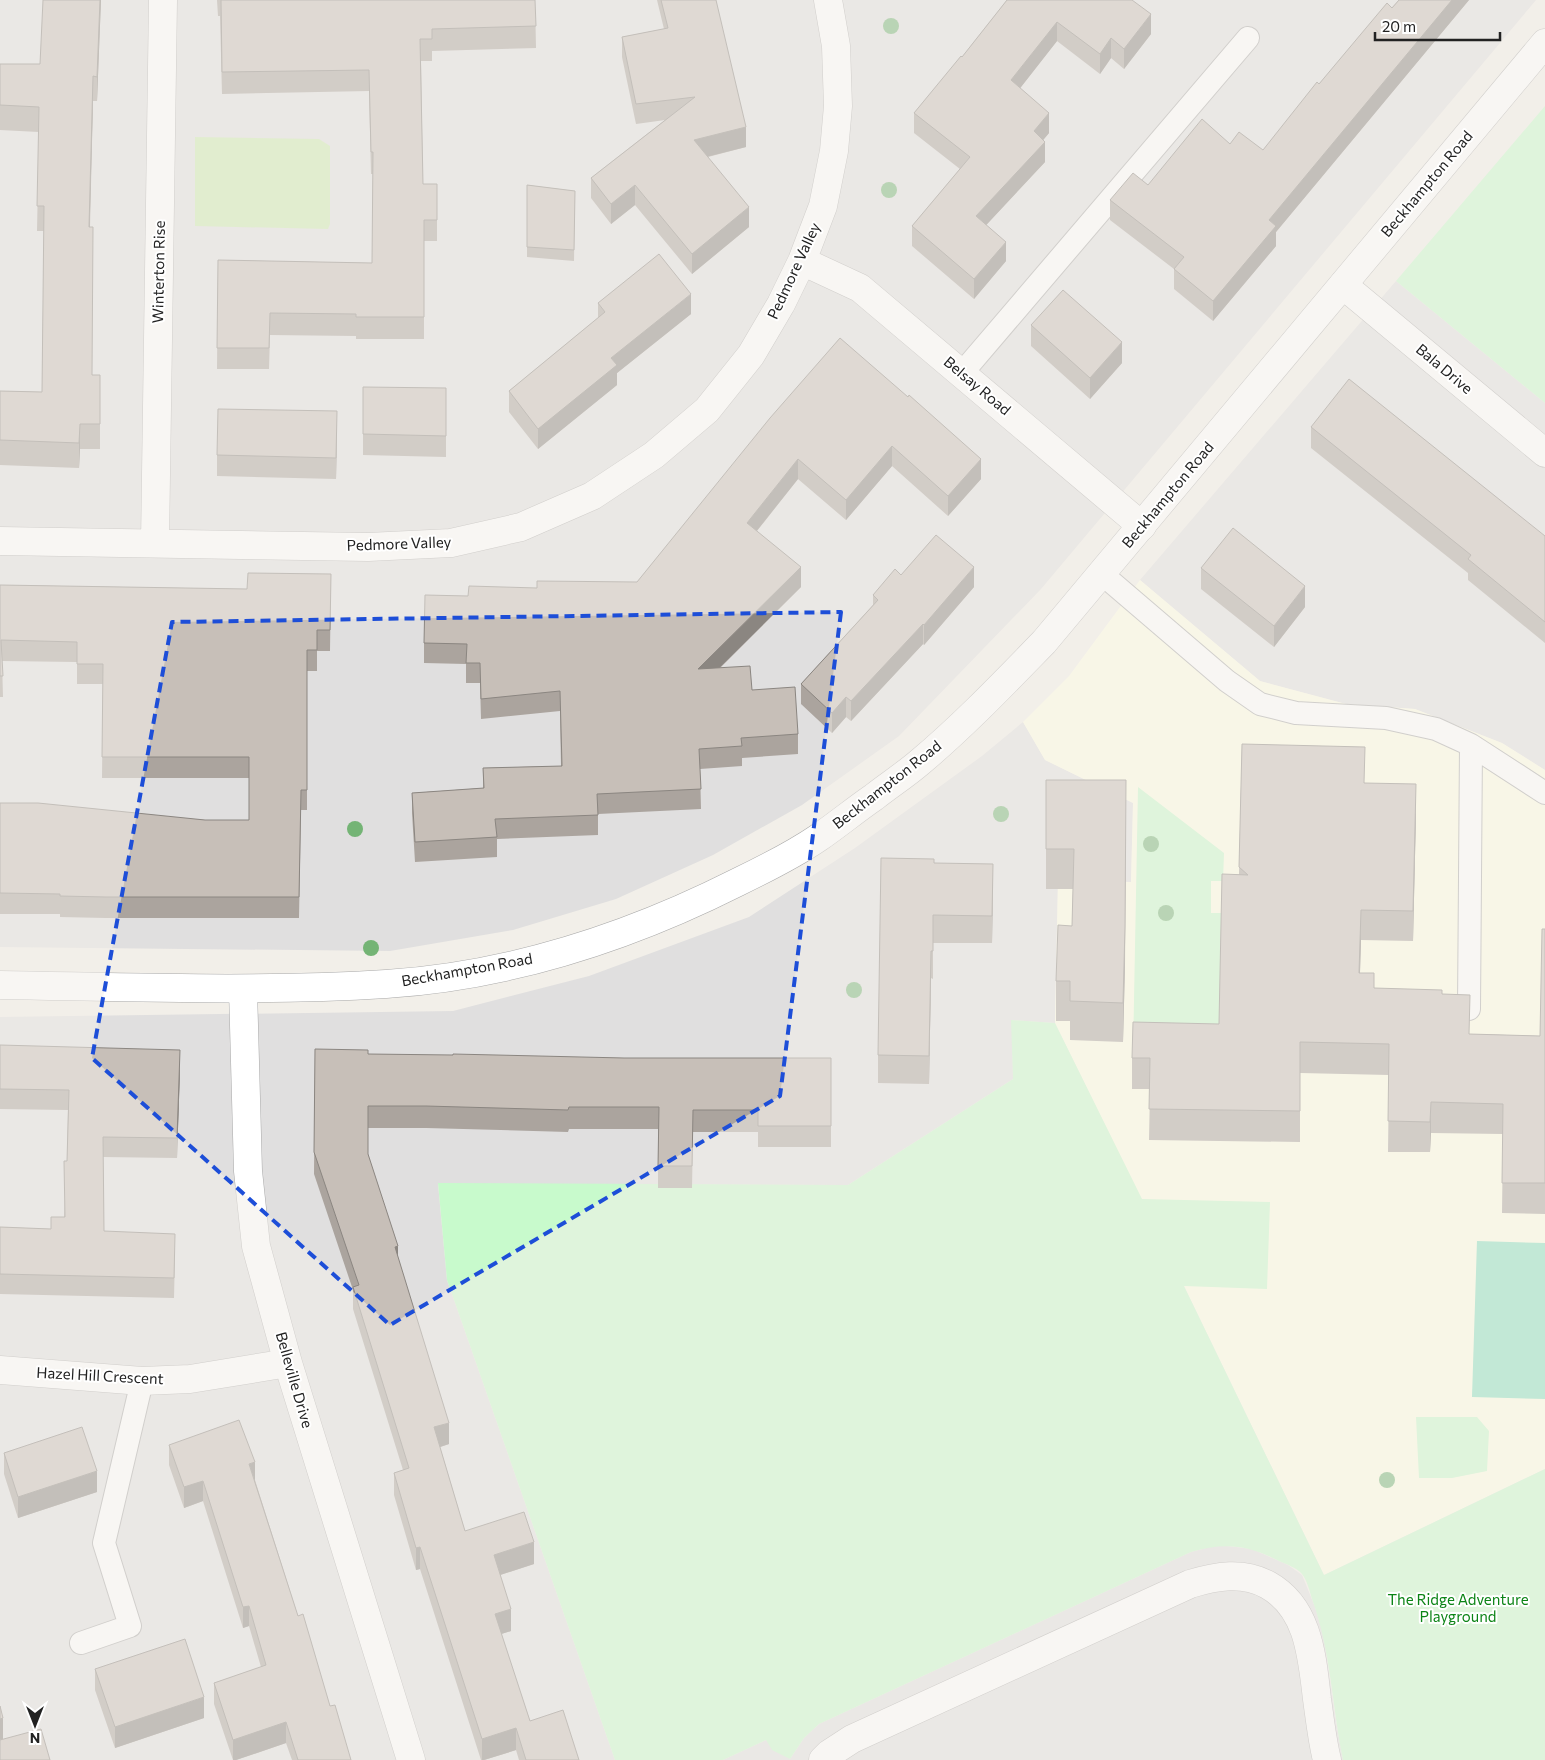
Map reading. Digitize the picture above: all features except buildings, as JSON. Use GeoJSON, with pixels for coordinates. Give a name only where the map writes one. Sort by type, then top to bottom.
{"type":"FeatureCollection","features":[{"type":"Feature","properties":{"kind":"street","name":"Winterton Rise"},"geometry":{"type":"LineString","coordinates":[[155,543],[164,0]]}},
{"type":"Feature","properties":{"kind":"street","name":"Pedmore Valley"},"geometry":{"type":"LineString","coordinates":[[0,541],[390,546],[451,543],[521,527],[592,496],[654,455],[707,410],[751,356],[781,304],[802,261],[823,206],[834,151],[838,106],[836,46],[828,0]]}},
{"type":"Feature","properties":{"kind":"street","name":"Beckhampton Road"},"geometry":{"type":"LineString","coordinates":[[0,985],[243,989],[387,984],[447,977],[515,965],[596,942],[655,921],[706,898],[817,839],[919,763],[986,702],[1038,649],[1545,43]]}},
{"type":"Feature","properties":{"kind":"street","name":"Belsay Road"},"geometry":{"type":"LineString","coordinates":[[802,261],[860,288],[1142,526]]}},
{"type":"Feature","properties":{"kind":"street","name":"Bala Drive"},"geometry":{"type":"LineString","coordinates":[[1343,285],[1545,453]]}},
{"type":"Feature","properties":{"kind":"street","name":"Belleville Drive"},"geometry":{"type":"LineString","coordinates":[[243,989],[248,1171],[256,1246],[288,1363],[411,1760]]}},
{"type":"Feature","properties":{"kind":"street","name":"Hazel Hill Crescent"},"geometry":{"type":"LineString","coordinates":[[0,1370],[142,1381],[190,1379],[288,1363]]}},
{"type":"Feature","properties":{"kind":"street"},"geometry":{"type":"LineString","coordinates":[[823,1760],[834,1750],[852,1739],[1190,1584],[1221,1576],[1247,1577],[1264,1583],[1278,1590],[1297,1613],[1307,1636],[1312,1656],[1320,1723],[1327,1760]]}},
{"type":"Feature","properties":{"kind":"lane"},"geometry":{"type":"LineString","coordinates":[[962,374],[1248,38]]}},
{"type":"Feature","properties":{"kind":"lane"},"geometry":{"type":"LineString","coordinates":[[1102,574],[1227,681],[1260,704],[1296,713],[1386,718],[1436,729],[1471,745],[1545,793]]}},
{"type":"Feature","properties":{"kind":"lane"},"geometry":{"type":"LineString","coordinates":[[1469,1009],[1471,745]]}},
{"type":"Feature","properties":{"kind":"lane"},"geometry":{"type":"LineString","coordinates":[[81,1643],[130,1626],[104,1543],[142,1381]]}},
{"type":"Feature","properties":{"kind":"highlighted area"},"geometry":{"type":"Polygon","coordinates":[[[841,612],[780,1096],[390,1325],[92,1058],[172,622],[841,612]]]}},
{"type":"Feature","properties":{"kind":"shaded area"},"geometry":{"type":"Polygon","coordinates":[[[0,0],[1536,0],[1041,589],[899,736],[802,805],[713,855],[616,899],[513,930],[390,951],[0,947],[0,0]]]}},
{"type":"Feature","properties":{"kind":"shaded area"},"geometry":{"type":"Polygon","coordinates":[[[1396,281],[1545,403],[1545,770],[1502,743],[1415,709],[1346,704],[1260,681],[1140,580],[1396,281]]]}},
{"type":"Feature","properties":{"kind":"shaded area"},"geometry":{"type":"Polygon","coordinates":[[[1140,580],[1260,681],[1346,704],[1415,709],[1502,743],[1545,770],[1545,1469],[1324,1575],[1055,1023],[1058,880],[1131,882],[1133,803],[1045,760],[1023,722],[1069,676],[1140,580]]]}},
{"type":"Feature","properties":{"kind":"shaded area"},"geometry":{"type":"Polygon","coordinates":[[[1023,722],[1045,760],[1133,803],[1131,882],[1058,880],[1055,1023],[1012,1020],[1013,1079],[848,1185],[438,1184],[447,1280],[615,1760],[0,1760],[0,1017],[453,1011],[589,976],[749,917],[855,848],[982,756],[1023,722]]]}},
{"type":"Feature","properties":{"kind":"shaded area"},"geometry":{"type":"Polygon","coordinates":[[[1218,1545],[1252,1549],[1288,1565],[1302,1575],[1315,1607],[1324,1637],[1343,1760],[723,1760],[766,1740],[790,1759],[804,1738],[819,1724],[1191,1552],[1218,1545]]]}},
{"type":"Feature","properties":{"kind":"green space"},"geometry":{"type":"Polygon","coordinates":[[[1545,106],[1545,403],[1396,281],[1545,106]]]}},
{"type":"Feature","properties":{"kind":"green space"},"geometry":{"type":"Polygon","coordinates":[[[195,137],[319,139],[330,146],[330,224],[328,229],[195,226],[195,137]]]}},
{"type":"Feature","properties":{"kind":"green space"},"geometry":{"type":"Polygon","coordinates":[[[1138,787],[1224,853],[1223,881],[1211,881],[1211,913],[1222,913],[1219,1055],[1133,1053],[1138,787]]]}},
{"type":"Feature","properties":{"kind":"green space","name":"The Ridge Adventure Playground"},"geometry":{"type":"Polygon","coordinates":[[[1011,1020],[1055,1023],[1142,1199],[1270,1202],[1267,1289],[1184,1286],[1324,1575],[1545,1469],[1545,1760],[1343,1760],[1323,1638],[1304,1577],[1294,1568],[1257,1551],[1226,1546],[1191,1552],[819,1724],[804,1738],[790,1759],[772,1750],[766,1740],[723,1760],[615,1760],[447,1280],[438,1183],[848,1185],[1013,1079],[1011,1020]]]}},
{"type":"Feature","properties":{"kind":"green space"},"geometry":{"type":"Polygon","coordinates":[[[1477,1241],[1545,1243],[1545,1399],[1472,1397],[1477,1241]]]}},
{"type":"Feature","properties":{"kind":"green space"},"geometry":{"type":"Polygon","coordinates":[[[1416,1417],[1477,1417],[1489,1431],[1487,1471],[1452,1478],[1419,1478],[1416,1417]]]}}]}
